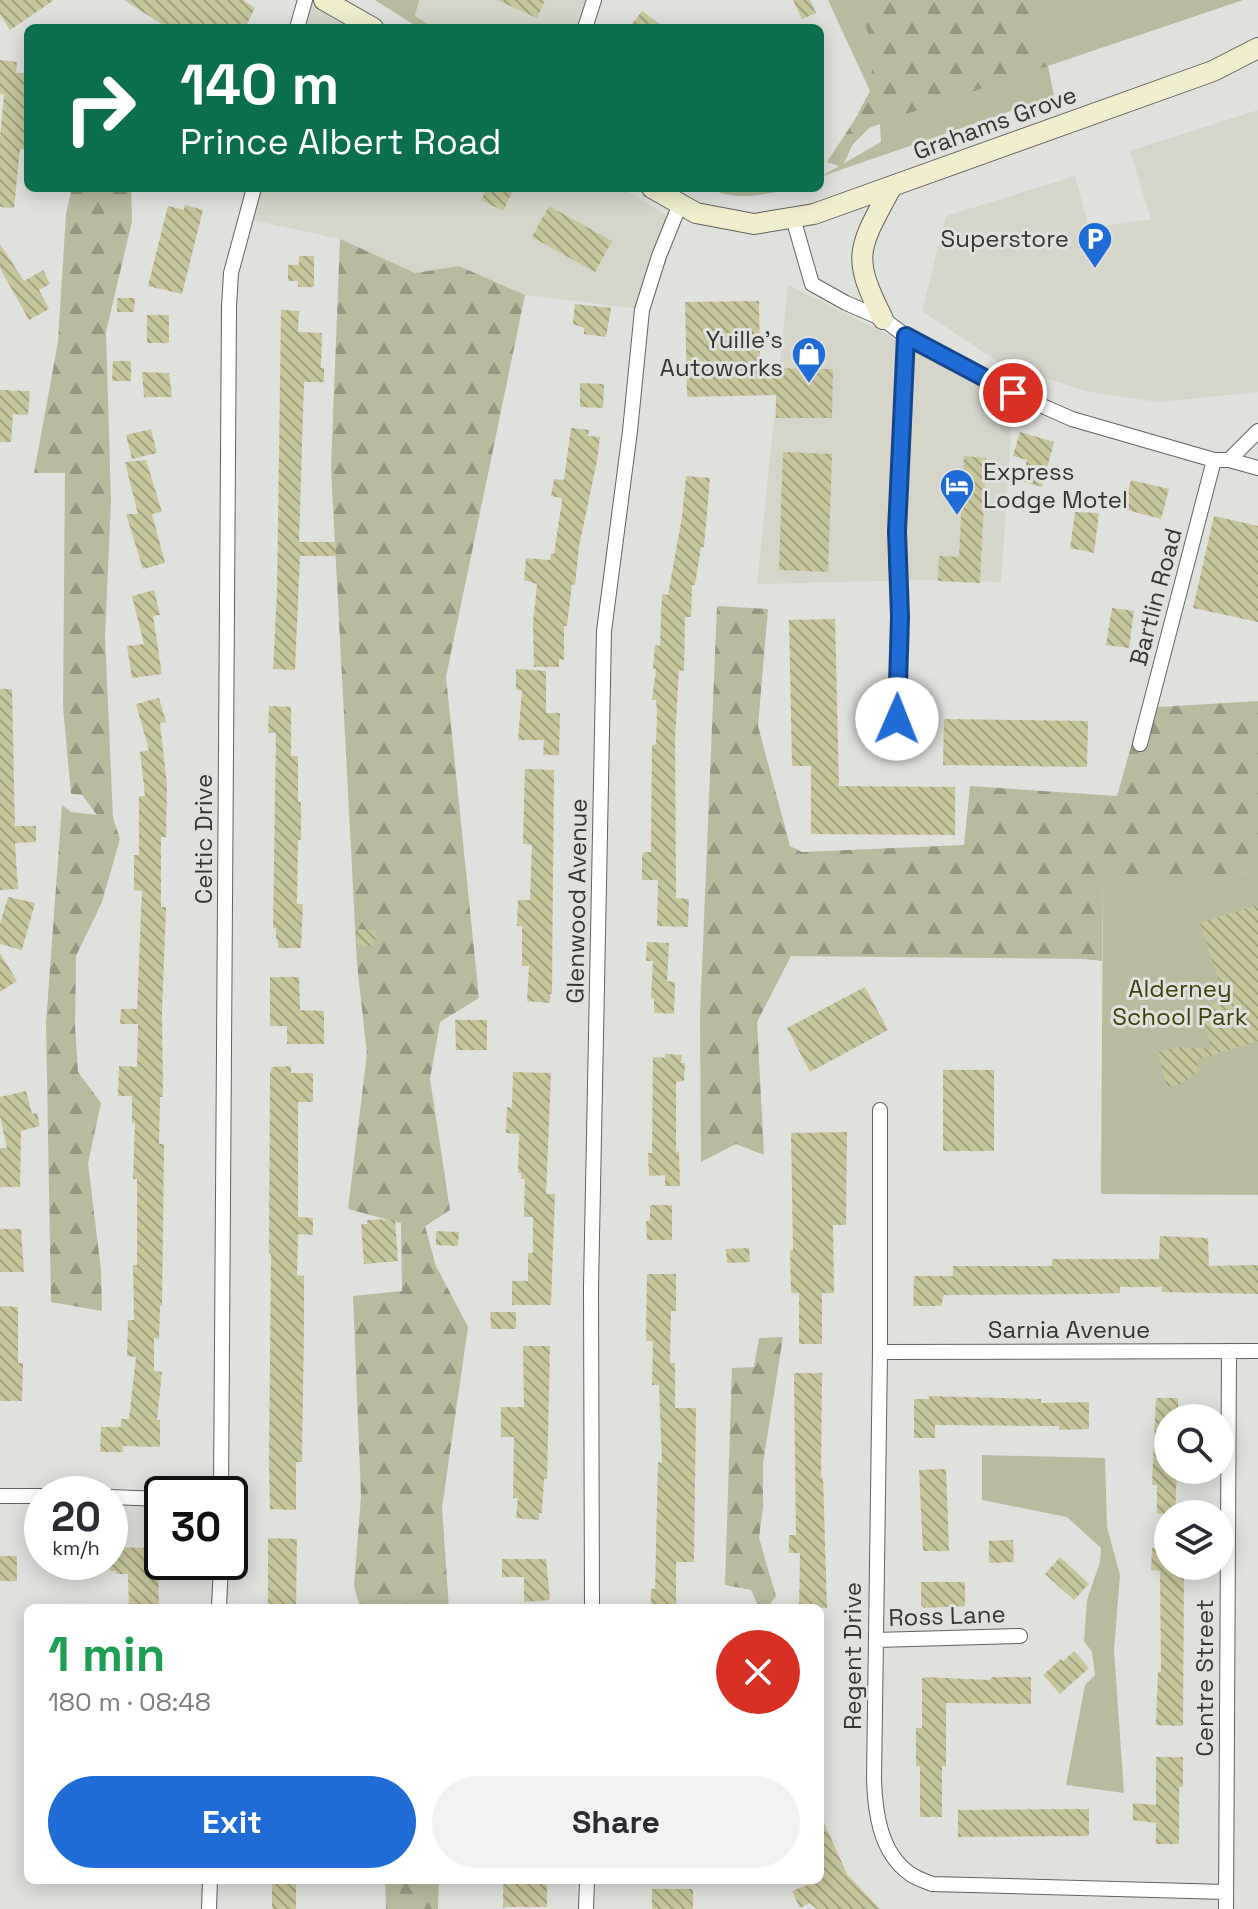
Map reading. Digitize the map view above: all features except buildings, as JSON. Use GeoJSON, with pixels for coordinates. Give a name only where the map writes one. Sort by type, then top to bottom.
{"type":"FeatureCollection","features":[{"type":"Feature","properties":{"kind":"main road"},"geometry":{"type":"LineString","coordinates":[[324,0],[366,24]]}},
{"type":"Feature","properties":{"kind":"main road","name":"Grahams Grove"},"geometry":{"type":"LineString","coordinates":[[659,192],[696,213],[754,224],[793,218],[891,188],[1213,71],[1258,48]]}},
{"type":"Feature","properties":{"kind":"main road","name":"Grahams Grove"},"geometry":{"type":"LineString","coordinates":[[1213,71],[1258,64]]}},
{"type":"Feature","properties":{"kind":"main road"},"geometry":{"type":"LineString","coordinates":[[883,319],[861,267],[862,248],[891,188]]}},
{"type":"Feature","properties":{"kind":"street"},"geometry":{"type":"LineString","coordinates":[[298,24],[305,0]]}},
{"type":"Feature","properties":{"kind":"street"},"geometry":{"type":"LineString","coordinates":[[586,24],[594,0]]}},
{"type":"Feature","properties":{"kind":"street","name":"Celtic Drive"},"geometry":{"type":"LineString","coordinates":[[221,1476],[229,307],[231,273],[253,192]]}},
{"type":"Feature","properties":{"kind":"street","name":"Glenwood Avenue"},"geometry":{"type":"LineString","coordinates":[[592,1604],[591,1288],[604,631],[642,310],[680,204]]}},
{"type":"Feature","properties":{"kind":"street"},"geometry":{"type":"LineString","coordinates":[[793,218],[812,284],[883,319],[906,336],[1013,393],[1072,419],[1258,468]]}},
{"type":"Feature","properties":{"kind":"street"},"geometry":{"type":"LineString","coordinates":[[897,742],[900,617],[897,531],[906,336]]}},
{"type":"Feature","properties":{"kind":"street"},"geometry":{"type":"LineString","coordinates":[[1222,460],[1258,431]]}},
{"type":"Feature","properties":{"kind":"street","name":"Bartlin Road"},"geometry":{"type":"LineString","coordinates":[[1140,744],[1222,460]]}},
{"type":"Feature","properties":{"kind":"street","name":"Regent Drive"},"geometry":{"type":"LineString","coordinates":[[880,1110],[875,1804],[885,1842],[909,1873],[932,1884],[1226,1892]]}},
{"type":"Feature","properties":{"kind":"street","name":"Centre Street"},"geometry":{"type":"LineString","coordinates":[[1226,1909],[1229,1351]]}},
{"type":"Feature","properties":{"kind":"street","name":"Sarnia Avenue"},"geometry":{"type":"LineString","coordinates":[[880,1352],[1258,1351]]}},
{"type":"Feature","properties":{"kind":"street"},"geometry":{"type":"LineString","coordinates":[[0,1496],[24,1496]]}},
{"type":"Feature","properties":{"kind":"street"},"geometry":{"type":"LineString","coordinates":[[219,1604],[220,1580]]}},
{"type":"Feature","properties":{"kind":"street","name":"Ross Lane"},"geometry":{"type":"LineString","coordinates":[[876,1640],[1020,1636]]}},
{"type":"Feature","properties":{"kind":"street"},"geometry":{"type":"LineString","coordinates":[[209,1909],[210,1884]]}},
{"type":"Feature","properties":{"kind":"street"},"geometry":{"type":"LineString","coordinates":[[586,1909],[587,1884]]}},
{"type":"Feature","properties":{"kind":"shaded area"},"geometry":{"type":"Polygon","coordinates":[[[306,0],[317,0],[350,24],[297,24],[306,0]]]}},
{"type":"Feature","properties":{"kind":"shaded area"},"geometry":{"type":"Polygon","coordinates":[[[419,0],[595,0],[586,24],[428,24],[415,16],[419,0]]]}},
{"type":"Feature","properties":{"kind":"shaded area","name":"Superstore"},"geometry":{"type":"Polygon","coordinates":[[[1258,110],[1258,392],[1158,402],[1085,391],[997,361],[922,311],[946,216],[1075,176],[1089,228],[1151,219],[1130,151],[1258,110]]]}},
{"type":"Feature","properties":{"kind":"shaded area"},"geometry":{"type":"Polygon","coordinates":[[[245,192],[628,192],[680,223],[649,310],[525,295],[459,266],[415,273],[340,239],[238,217],[245,192]]]}},
{"type":"Feature","properties":{"kind":"shaded area"},"geometry":{"type":"Polygon","coordinates":[[[788,285],[969,375],[1014,391],[1001,582],[917,580],[757,584],[788,285]]]}},
{"type":"Feature","properties":{"kind":"green space"},"geometry":{"type":"Polygon","coordinates":[[[375,0],[419,0],[415,16],[428,24],[413,24],[375,0]]]}},
{"type":"Feature","properties":{"kind":"green space"},"geometry":{"type":"Polygon","coordinates":[[[828,0],[1243,0],[1048,66],[1054,96],[824,176],[881,142],[880,124],[846,136],[870,91],[828,0]]]}},
{"type":"Feature","properties":{"kind":"green space"},"geometry":{"type":"Polygon","coordinates":[[[857,0],[1026,0],[1048,66],[871,126],[853,144],[842,167],[827,162],[873,92],[870,39],[857,0]]]}},
{"type":"Feature","properties":{"kind":"green space"},"geometry":{"type":"Polygon","coordinates":[[[71,192],[131,192],[132,221],[106,332],[111,501],[105,636],[113,818],[120,839],[102,902],[76,956],[78,1072],[101,1103],[88,1163],[101,1270],[102,1311],[51,1302],[46,1023],[62,805],[71,812],[97,815],[82,795],[71,794],[63,707],[65,473],[34,473],[58,342],[66,214],[71,192]]]}},
{"type":"Feature","properties":{"kind":"green space"},"geometry":{"type":"Polygon","coordinates":[[[719,192],[774,192],[761,195],[719,192]]]}},
{"type":"Feature","properties":{"kind":"green space"},"geometry":{"type":"Polygon","coordinates":[[[340,239],[415,273],[459,266],[525,295],[446,677],[479,998],[440,1022],[430,1079],[450,1210],[425,1226],[436,1266],[468,1327],[442,1508],[449,1604],[359,1604],[354,1586],[361,1496],[353,1296],[402,1291],[401,1223],[348,1209],[367,1054],[357,964],[331,467],[340,239]]]}},
{"type":"Feature","properties":{"kind":"green space"},"geometry":{"type":"Polygon","coordinates":[[[717,606],[768,609],[758,726],[790,846],[802,852],[964,845],[970,786],[1117,796],[1142,708],[1258,701],[1258,871],[1233,875],[1103,875],[1102,961],[791,956],[757,1022],[764,1155],[736,1144],[701,1162],[700,1016],[717,606]]]}},
{"type":"Feature","properties":{"kind":"green space","name":"Alderney School Park"},"geometry":{"type":"Polygon","coordinates":[[[1258,871],[1258,1195],[1101,1194],[1103,875],[1233,875],[1258,871]]]}},
{"type":"Feature","properties":{"kind":"green space"},"geometry":{"type":"Polygon","coordinates":[[[783,1337],[763,1463],[759,1538],[776,1596],[770,1604],[757,1604],[751,1590],[725,1585],[732,1368],[754,1367],[759,1338],[783,1337]]]}},
{"type":"Feature","properties":{"kind":"green space"},"geometry":{"type":"Polygon","coordinates":[[[982,1455],[1105,1458],[1107,1527],[1120,1575],[1114,1650],[1124,1793],[1066,1785],[1085,1685],[1095,1675],[1092,1652],[1084,1641],[1087,1600],[1100,1562],[1101,1548],[1067,1517],[982,1500],[982,1455]]]}},
{"type":"Feature","properties":{"kind":"green space"},"geometry":{"type":"Polygon","coordinates":[[[385,1884],[439,1884],[438,1909],[386,1909],[385,1884]]]}},
{"type":"Feature","properties":{"kind":"place","name":"Superstore"},"geometry":{"type":"Point","coordinates":[1095,270]}},
{"type":"Feature","properties":{"kind":"place","name":"Yuille's Autoworks"},"geometry":{"type":"Point","coordinates":[809,385]}},
{"type":"Feature","properties":{"kind":"place","name":"Express Lodge Motel"},"geometry":{"type":"Point","coordinates":[957,517]}},
{"type":"Feature","properties":{"kind":"route"},"geometry":{"type":"LineString","coordinates":[[897,719],[900,617],[896,559],[906,336],[1013,393]]}}]}
